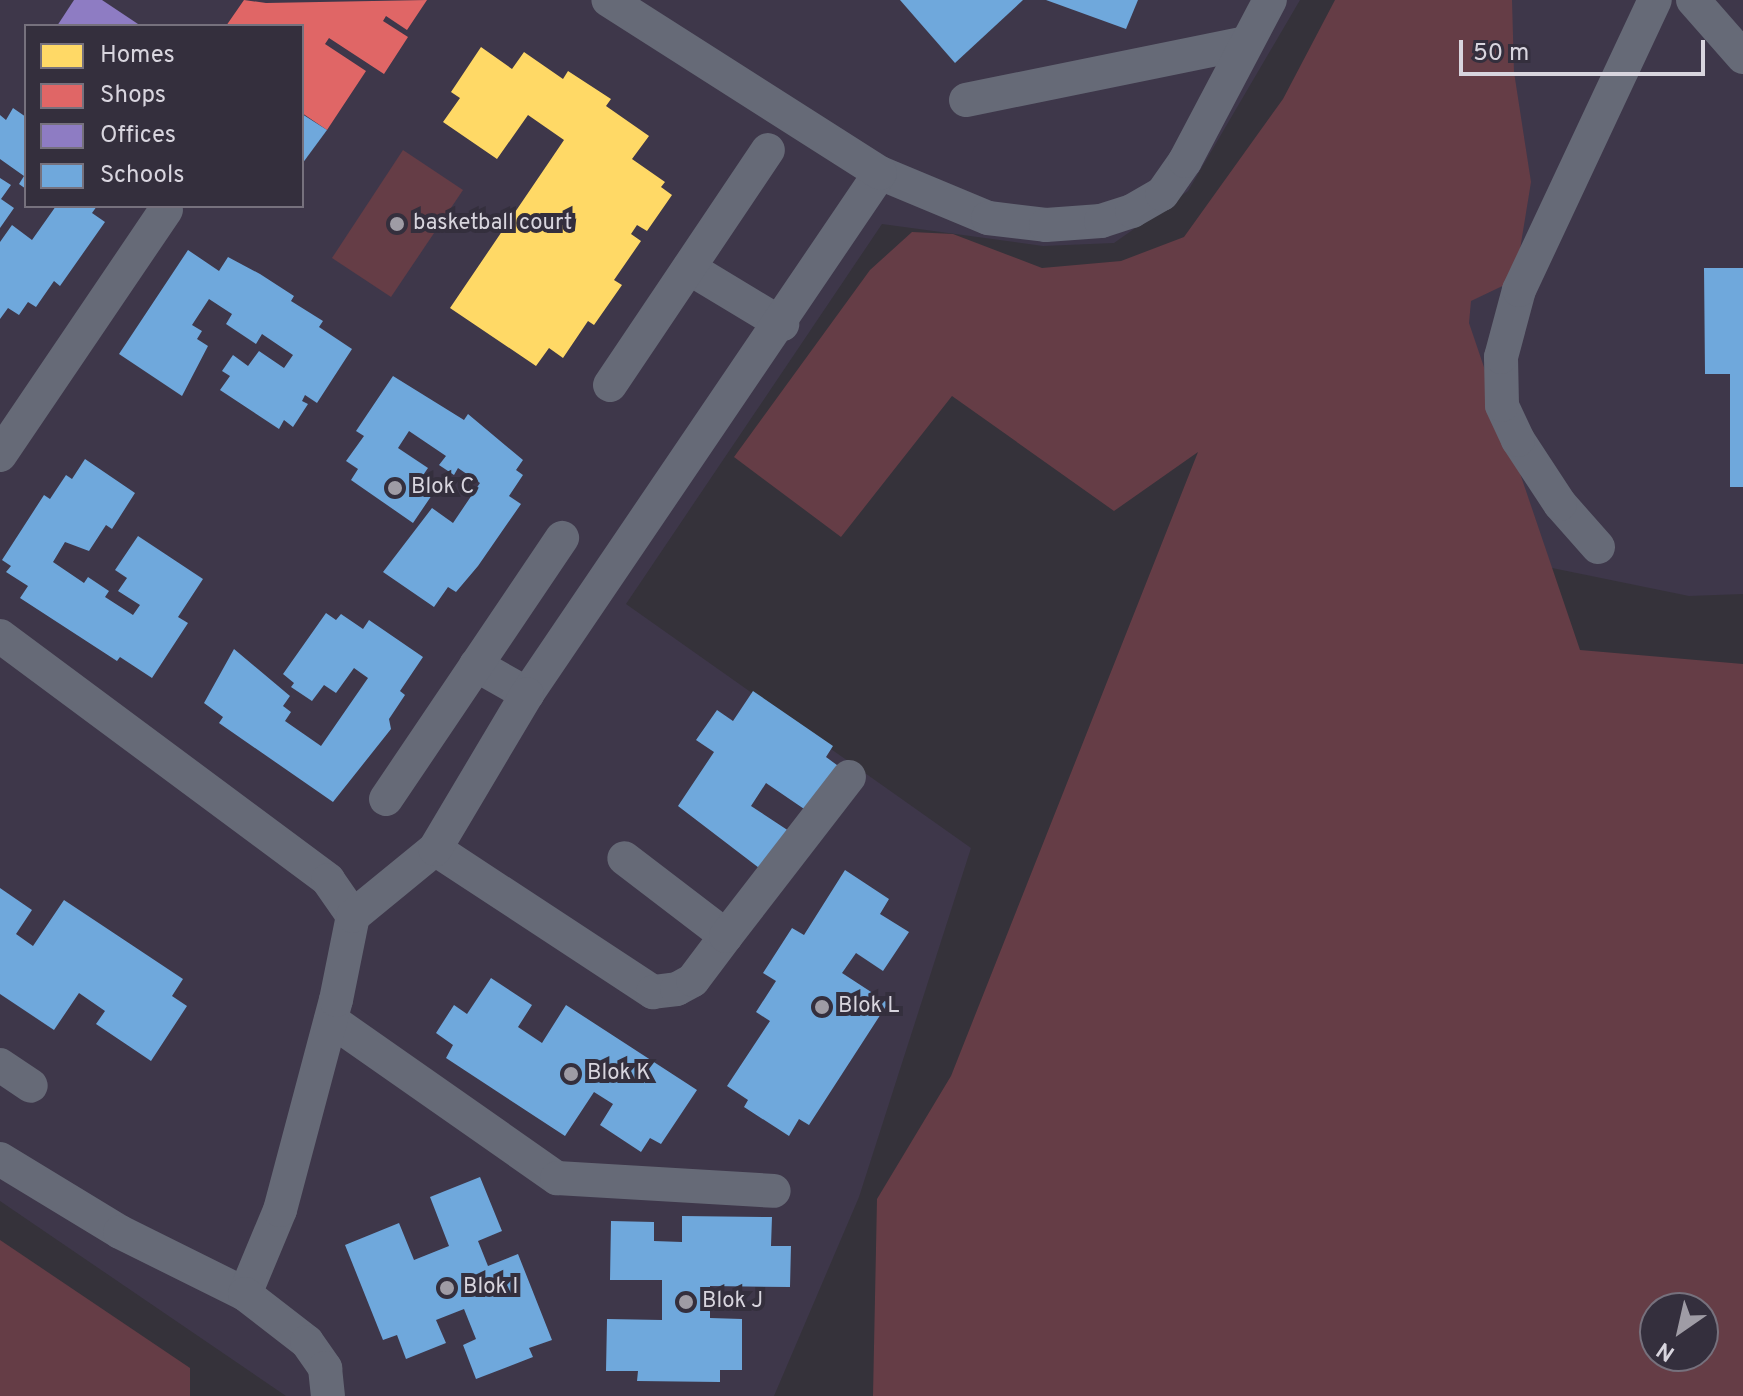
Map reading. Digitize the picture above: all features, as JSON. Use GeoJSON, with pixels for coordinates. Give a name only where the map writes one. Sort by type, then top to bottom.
{"type":"FeatureCollection","features":[{"type":"Feature","properties":{"kind":"lane"},"geometry":{"type":"LineString","coordinates":[[608,0],[880,173],[988,218],[1046,225],[1101,221],[1132,211],[1162,194],[1185,161],[1270,0]]}},
{"type":"Feature","properties":{"kind":"lane"},"geometry":{"type":"LineString","coordinates":[[1598,547],[1560,504],[1518,440],[1502,405],[1501,357],[1519,290],[1655,0]]}},
{"type":"Feature","properties":{"kind":"lane"},"geometry":{"type":"LineString","coordinates":[[1693,0],[1743,57]]}},
{"type":"Feature","properties":{"kind":"lane"},"geometry":{"type":"LineString","coordinates":[[966,100],[1245,43]]}},
{"type":"Feature","properties":{"kind":"lane"},"geometry":{"type":"LineString","coordinates":[[610,385],[768,150]]}},
{"type":"Feature","properties":{"kind":"lane"},"geometry":{"type":"LineString","coordinates":[[245,1294],[280,1210],[331,1020],[353,916],[435,849],[527,694],[782,324],[880,173]]}},
{"type":"Feature","properties":{"kind":"lane"},"geometry":{"type":"LineString","coordinates":[[0,455],[166,210]]}},
{"type":"Feature","properties":{"kind":"lane"},"geometry":{"type":"LineString","coordinates":[[689,268],[782,324]]}},
{"type":"Feature","properties":{"kind":"lane"},"geometry":{"type":"LineString","coordinates":[[386,799],[562,538]]}},
{"type":"Feature","properties":{"kind":"lane"},"geometry":{"type":"LineString","coordinates":[[0,636],[328,880],[353,916]]}},
{"type":"Feature","properties":{"kind":"lane"},"geometry":{"type":"LineString","coordinates":[[476,665],[527,694]]}},
{"type":"Feature","properties":{"kind":"lane"},"geometry":{"type":"LineString","coordinates":[[435,849],[653,992],[693,980],[849,777]]}},
{"type":"Feature","properties":{"kind":"lane"},"geometry":{"type":"LineString","coordinates":[[624,858],[726,936]]}},
{"type":"Feature","properties":{"kind":"lane"},"geometry":{"type":"LineString","coordinates":[[331,1020],[557,1178],[774,1191]]}},
{"type":"Feature","properties":{"kind":"lane"},"geometry":{"type":"LineString","coordinates":[[0,1065],[31,1086]]}},
{"type":"Feature","properties":{"kind":"lane"},"geometry":{"type":"LineString","coordinates":[[0,1159],[120,1232],[245,1294],[307,1342],[325,1368],[328,1396]]}},
{"type":"Feature","properties":{"kind":"shaded area"},"geometry":{"type":"Polygon","coordinates":[[[0,0],[1300,0],[1188,191],[1114,243],[1043,246],[882,224],[626,604],[971,848],[859,1197],[774,1396],[286,1396],[0,1201],[0,0]]]}},
{"type":"Feature","properties":{"kind":"shaded area"},"geometry":{"type":"Polygon","coordinates":[[[1335,0],[1512,0],[1514,72],[1531,182],[1515,280],[1471,301],[1469,323],[1580,650],[1743,664],[1743,1396],[873,1396],[877,1199],[951,1076],[1198,452],[1114,511],[952,396],[841,537],[734,457],[870,270],[912,232],[953,234],[1042,268],[1121,261],[1184,237],[1283,99],[1335,0]]]}},
{"type":"Feature","properties":{"kind":"shaded area"},"geometry":{"type":"Polygon","coordinates":[[[1465,0],[1743,0],[1743,594],[1689,596],[1464,550],[1465,0]]]}},
{"type":"Feature","properties":{"kind":"shaded area","name":"basketball court"},"geometry":{"type":"Polygon","coordinates":[[[403,150],[463,190],[391,297],[332,258],[403,150]]]}},
{"type":"Feature","properties":{"kind":"shaded area"},"geometry":{"type":"Polygon","coordinates":[[[0,1240],[190,1368],[190,1396],[0,1396],[0,1240]]]}},
{"type":"Feature","properties":{"kind":"building: Homes"},"geometry":{"type":"Polygon","coordinates":[[[481,47],[512,69],[524,52],[563,79],[568,71],[611,99],[606,106],[649,136],[632,159],[665,182],[661,187],[672,195],[647,231],[637,225],[631,234],[641,241],[614,280],[622,285],[594,325],[588,321],[563,358],[549,348],[536,366],[450,308],[564,140],[528,115],[497,159],[443,122],[460,98],[451,92],[481,47]]]}},
{"type":"Feature","properties":{"kind":"building: Shops"},"geometry":{"type":"Polygon","coordinates":[[[244,0],[266,3],[427,0],[407,30],[386,16],[383,21],[408,37],[384,74],[329,38],[325,44],[366,71],[327,130],[304,114],[304,24],[227,24],[244,0]]]}},
{"type":"Feature","properties":{"kind":"building: Offices"},"geometry":{"type":"Polygon","coordinates":[[[74,0],[102,0],[138,24],[58,24],[74,0]]]}},
{"type":"Feature","properties":{"kind":"building: Schools"},"geometry":{"type":"Polygon","coordinates":[[[900,0],[1023,0],[955,63],[900,0]]]}},
{"type":"Feature","properties":{"kind":"building: Schools"},"geometry":{"type":"Polygon","coordinates":[[[1046,0],[1138,0],[1126,29],[1046,0]]]}},
{"type":"Feature","properties":{"kind":"building: Schools"},"geometry":{"type":"Polygon","coordinates":[[[13,108],[24,116],[24,176],[0,159],[0,115],[6,120],[13,108]]]}},
{"type":"Feature","properties":{"kind":"building: Schools"},"geometry":{"type":"Polygon","coordinates":[[[304,115],[327,130],[304,161],[304,115]]]}},
{"type":"Feature","properties":{"kind":"building: Schools"},"geometry":{"type":"Polygon","coordinates":[[[0,178],[11,185],[1,199],[14,208],[0,228],[0,178]]]}},
{"type":"Feature","properties":{"kind":"building: Schools"},"geometry":{"type":"Polygon","coordinates":[[[55,208],[96,208],[92,213],[105,222],[60,286],[54,281],[36,307],[28,302],[19,315],[8,308],[0,319],[0,242],[12,225],[32,240],[55,208]]]}},
{"type":"Feature","properties":{"kind":"building: Schools"},"geometry":{"type":"Polygon","coordinates":[[[188,250],[219,271],[228,257],[260,274],[294,296],[291,301],[323,321],[319,327],[352,349],[317,403],[305,395],[302,401],[308,404],[293,427],[284,420],[279,429],[220,390],[230,376],[222,371],[233,355],[248,366],[259,351],[284,368],[293,355],[262,334],[256,344],[226,324],[232,314],[209,299],[192,325],[202,331],[197,339],[208,346],[182,396],[119,354],[188,250]]]}},
{"type":"Feature","properties":{"kind":"building: Schools"},"geometry":{"type":"Polygon","coordinates":[[[1704,268],[1743,268],[1743,487],[1730,487],[1730,374],[1705,374],[1704,268]]]}},
{"type":"Feature","properties":{"kind":"building: Schools","name":"Blok C"},"geometry":{"type":"Polygon","coordinates":[[[393,376],[464,420],[468,414],[523,460],[516,470],[523,475],[509,496],[521,504],[478,566],[456,592],[448,587],[434,607],[383,572],[432,508],[453,523],[480,483],[458,468],[454,475],[439,465],[446,456],[409,431],[398,448],[428,468],[419,481],[434,492],[413,523],[351,480],[358,469],[346,461],[364,436],[356,431],[393,376]]]}},
{"type":"Feature","properties":{"kind":"building: Schools"},"geometry":{"type":"Polygon","coordinates":[[[85,459],[135,493],[112,529],[106,525],[89,551],[65,542],[53,562],[84,583],[88,577],[109,591],[105,597],[133,615],[140,605],[118,591],[127,578],[115,570],[138,536],[203,579],[178,617],[188,623],[152,678],[120,657],[117,661],[20,598],[28,586],[6,572],[11,566],[2,560],[44,495],[50,499],[66,475],[72,479],[85,459]]]}},
{"type":"Feature","properties":{"kind":"building: Schools"},"geometry":{"type":"Polygon","coordinates":[[[326,613],[336,620],[341,614],[363,629],[369,620],[423,657],[400,691],[405,695],[389,719],[391,729],[333,802],[219,723],[223,717],[204,703],[234,649],[290,696],[283,706],[291,712],[285,721],[321,746],[368,678],[354,668],[336,693],[324,685],[312,701],[291,687],[294,683],[283,674],[326,613]]]}},
{"type":"Feature","properties":{"kind":"building: Schools"},"geometry":{"type":"Polygon","coordinates":[[[753,691],[833,746],[826,757],[841,768],[810,813],[766,783],[751,806],[798,837],[771,877],[678,806],[714,752],[696,740],[717,710],[733,721],[753,691]]]}},
{"type":"Feature","properties":{"kind":"building: Schools","name":"Blok L"},"geometry":{"type":"Polygon","coordinates":[[[845,870],[889,899],[880,914],[909,932],[883,971],[856,953],[842,973],[888,1003],[809,1125],[799,1119],[789,1136],[744,1107],[748,1100],[727,1086],[770,1021],[756,1012],[776,981],[763,973],[792,928],[804,935],[845,870]]]}},
{"type":"Feature","properties":{"kind":"building: Schools"},"geometry":{"type":"Polygon","coordinates":[[[0,888],[32,910],[16,934],[33,946],[64,900],[183,979],[172,996],[187,1006],[151,1061],[96,1024],[105,1011],[79,993],[54,1030],[0,994],[0,888]]]}},
{"type":"Feature","properties":{"kind":"building: Schools","name":"Blok K"},"geometry":{"type":"Polygon","coordinates":[[[491,978],[532,1005],[518,1027],[542,1043],[566,1005],[697,1090],[661,1144],[650,1138],[641,1152],[600,1125],[613,1104],[594,1092],[565,1136],[446,1058],[453,1045],[436,1033],[454,1005],[467,1014],[491,978]]]}},
{"type":"Feature","properties":{"kind":"building: Schools","name":"Blok I"},"geometry":{"type":"Polygon","coordinates":[[[480,1177],[502,1231],[478,1241],[488,1266],[518,1254],[552,1340],[529,1348],[533,1357],[476,1379],[463,1345],[476,1339],[464,1309],[436,1320],[446,1343],[406,1359],[397,1335],[383,1340],[345,1245],[399,1223],[414,1260],[449,1246],[430,1197],[480,1177]]]}},
{"type":"Feature","properties":{"kind":"building: Schools","name":"Blok J"},"geometry":{"type":"Polygon","coordinates":[[[682,1216],[772,1217],[771,1246],[791,1246],[790,1287],[710,1286],[710,1318],[742,1319],[742,1370],[720,1370],[720,1382],[637,1381],[638,1371],[606,1371],[607,1319],[662,1320],[662,1280],[610,1280],[611,1221],[654,1222],[654,1241],[682,1242],[682,1216]]]}},
{"type":"Feature","properties":{"kind":"place","name":"basketball court"},"geometry":{"type":"Point","coordinates":[397,224]}},
{"type":"Feature","properties":{"kind":"place","name":"Blok C"},"geometry":{"type":"Point","coordinates":[395,488]}},
{"type":"Feature","properties":{"kind":"place","name":"Blok L"},"geometry":{"type":"Point","coordinates":[822,1007]}},
{"type":"Feature","properties":{"kind":"place","name":"Blok K"},"geometry":{"type":"Point","coordinates":[571,1074]}},
{"type":"Feature","properties":{"kind":"place","name":"Blok I"},"geometry":{"type":"Point","coordinates":[447,1288]}},
{"type":"Feature","properties":{"kind":"place","name":"Blok J"},"geometry":{"type":"Point","coordinates":[686,1302]}}]}
